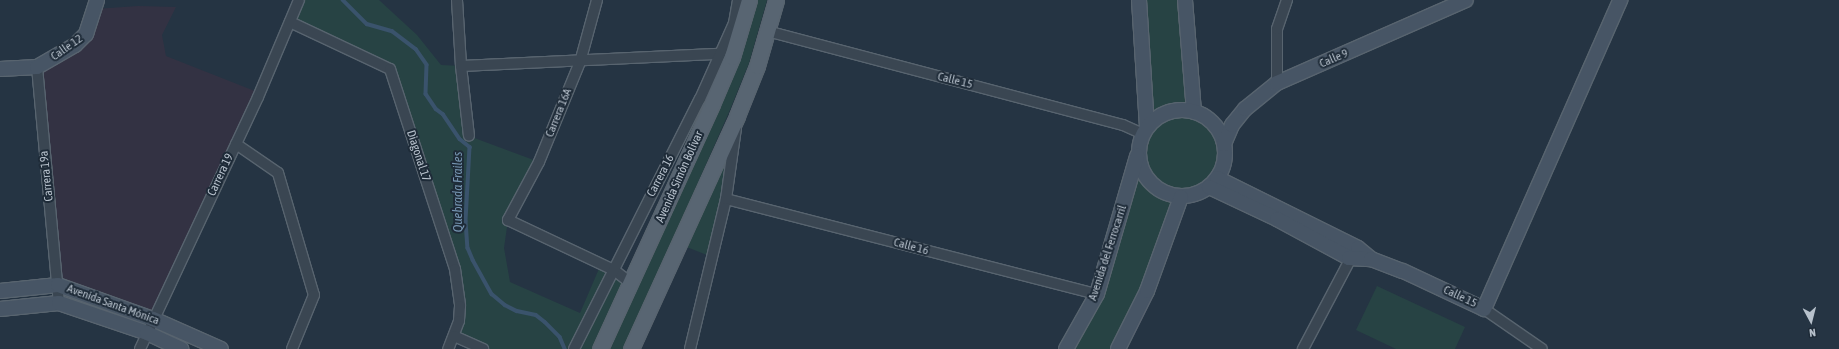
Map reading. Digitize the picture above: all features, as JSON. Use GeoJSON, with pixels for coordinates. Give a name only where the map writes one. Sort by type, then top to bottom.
{"type":"FeatureCollection","features":[{"type":"Feature","properties":{"kind":"main road","name":"Avenida Simón Bolívar"},"geometry":{"type":"LineString","coordinates":[[600,349],[632,284],[732,56],[749,0]]}},
{"type":"Feature","properties":{"kind":"main road"},"geometry":{"type":"LineString","coordinates":[[630,349],[738,116],[757,66],[776,0]]}},
{"type":"Feature","properties":{"kind":"main road"},"geometry":{"type":"LineString","coordinates":[[1139,0],[1145,130],[1138,152],[1139,162],[1147,179],[1162,192],[1181,197],[1196,194],[1213,183],[1224,162],[1224,144],[1218,130],[1208,119],[1194,112],[1172,112],[1162,115],[1145,130]]}},
{"type":"Feature","properties":{"kind":"main road"},"geometry":{"type":"LineString","coordinates":[[1185,0],[1194,112]]}},
{"type":"Feature","properties":{"kind":"main road","name":"Calle 9"},"geometry":{"type":"LineString","coordinates":[[1224,144],[1232,126],[1245,109],[1277,83],[1466,0]]}},
{"type":"Feature","properties":{"kind":"main road"},"geometry":{"type":"LineString","coordinates":[[1484,309],[1620,0]]}},
{"type":"Feature","properties":{"kind":"main road","name":"Calle 12"},"geometry":{"type":"LineString","coordinates":[[37,68],[70,48],[86,34],[96,5]]}},
{"type":"Feature","properties":{"kind":"main road"},"geometry":{"type":"LineString","coordinates":[[0,68],[37,68]]}},
{"type":"Feature","properties":{"kind":"main road","name":"Avenida del Ferrocarril"},"geometry":{"type":"LineString","coordinates":[[1066,349],[1097,294],[1138,152]]}},
{"type":"Feature","properties":{"kind":"main road","name":"Calle 15"},"geometry":{"type":"LineString","coordinates":[[1213,183],[1277,219],[1354,253],[1403,271],[1484,309]]}},
{"type":"Feature","properties":{"kind":"main road"},"geometry":{"type":"LineString","coordinates":[[1118,349],[1147,292],[1181,197]]}},
{"type":"Feature","properties":{"kind":"main road","name":"Avenida Santa Mónica"},"geometry":{"type":"LineString","coordinates":[[0,291],[58,285],[153,319],[221,349]]}},
{"type":"Feature","properties":{"kind":"main road","name":"Avenida Santa Mónica"},"geometry":{"type":"LineString","coordinates":[[0,309],[59,303],[147,333],[181,349]]}},
{"type":"Feature","properties":{"kind":"street","name":"Carrera 19"},"geometry":{"type":"LineString","coordinates":[[140,349],[236,144],[299,0]]}},
{"type":"Feature","properties":{"kind":"street"},"geometry":{"type":"LineString","coordinates":[[457,0],[461,66],[469,136]]}},
{"type":"Feature","properties":{"kind":"street","name":"Carrera 16A"},"geometry":{"type":"LineString","coordinates":[[596,0],[580,62],[539,162],[508,220],[614,270]]}},
{"type":"Feature","properties":{"kind":"street","name":"Carrera 16"},"geometry":{"type":"LineString","coordinates":[[574,349],[700,99],[734,23],[738,0]]}},
{"type":"Feature","properties":{"kind":"street"},"geometry":{"type":"LineString","coordinates":[[1277,83],[1277,29],[1287,0]]}},
{"type":"Feature","properties":{"kind":"street","name":"Diagonal 17"},"geometry":{"type":"LineString","coordinates":[[290,22],[390,69],[455,269],[460,306],[454,336],[448,349]]}},
{"type":"Feature","properties":{"kind":"street","name":"Calle 15"},"geometry":{"type":"LineString","coordinates":[[767,31],[1145,130]]}},
{"type":"Feature","properties":{"kind":"street"},"geometry":{"type":"LineString","coordinates":[[461,66],[580,62],[720,54]]}},
{"type":"Feature","properties":{"kind":"street","name":"Carrera 19a"},"geometry":{"type":"LineString","coordinates":[[37,68],[59,303]]}},
{"type":"Feature","properties":{"kind":"street"},"geometry":{"type":"LineString","coordinates":[[690,349],[726,199],[738,116]]}},
{"type":"Feature","properties":{"kind":"street"},"geometry":{"type":"LineString","coordinates":[[236,144],[278,173],[314,295],[292,349]]}},
{"type":"Feature","properties":{"kind":"street","name":"Calle 16"},"geometry":{"type":"LineString","coordinates":[[726,199],[1097,294]]}},
{"type":"Feature","properties":{"kind":"street"},"geometry":{"type":"LineString","coordinates":[[1303,349],[1354,253]]}},
{"type":"Feature","properties":{"kind":"street"},"geometry":{"type":"LineString","coordinates":[[614,270],[632,284]]}},
{"type":"Feature","properties":{"kind":"street","name":"Calle 15"},"geometry":{"type":"LineString","coordinates":[[1484,309],[1542,349]]}},
{"type":"Feature","properties":{"kind":"street"},"geometry":{"type":"LineString","coordinates":[[454,336],[483,349]]}},
{"type":"Feature","properties":{"kind":"shaded area"},"geometry":{"type":"Polygon","coordinates":[[[138,6],[176,7],[162,35],[166,56],[260,93],[153,319],[58,285],[37,67],[75,45],[95,9],[138,6]]]}},
{"type":"Feature","properties":{"kind":"green space"},"geometry":{"type":"Polygon","coordinates":[[[299,0],[379,0],[417,35],[441,65],[461,66],[469,136],[539,162],[508,220],[504,248],[510,282],[580,313],[601,264],[632,284],[600,349],[483,349],[454,336],[459,321],[455,269],[390,69],[290,22],[299,0]]]}},
{"type":"Feature","properties":{"kind":"green space"},"geometry":{"type":"Polygon","coordinates":[[[757,0],[767,0],[749,63],[729,112],[625,349],[607,349],[718,107],[738,59],[757,0]]]}},
{"type":"Feature","properties":{"kind":"green space"},"geometry":{"type":"Polygon","coordinates":[[[1139,0],[1185,0],[1194,112],[1208,119],[1218,130],[1224,144],[1225,156],[1223,168],[1209,187],[1201,193],[1181,197],[1118,349],[1066,349],[1097,294],[1143,134],[1139,0]]]}},
{"type":"Feature","properties":{"kind":"green space"},"geometry":{"type":"Polygon","coordinates":[[[737,116],[712,257],[679,244],[737,116]]]}},
{"type":"Feature","properties":{"kind":"green space"},"geometry":{"type":"Polygon","coordinates":[[[1377,286],[1465,327],[1455,349],[1396,349],[1356,330],[1377,286]]]}},
{"type":"Feature","properties":{"kind":"waterway","name":"Quebrada Frailes"},"geometry":{"type":"LineString","coordinates":[[343,0],[367,24],[392,31],[416,49],[427,65],[426,94],[436,109],[443,114],[460,139],[470,147],[466,221],[468,248],[473,260],[492,294],[505,305],[517,311],[536,315],[560,337],[565,349]]}}]}
